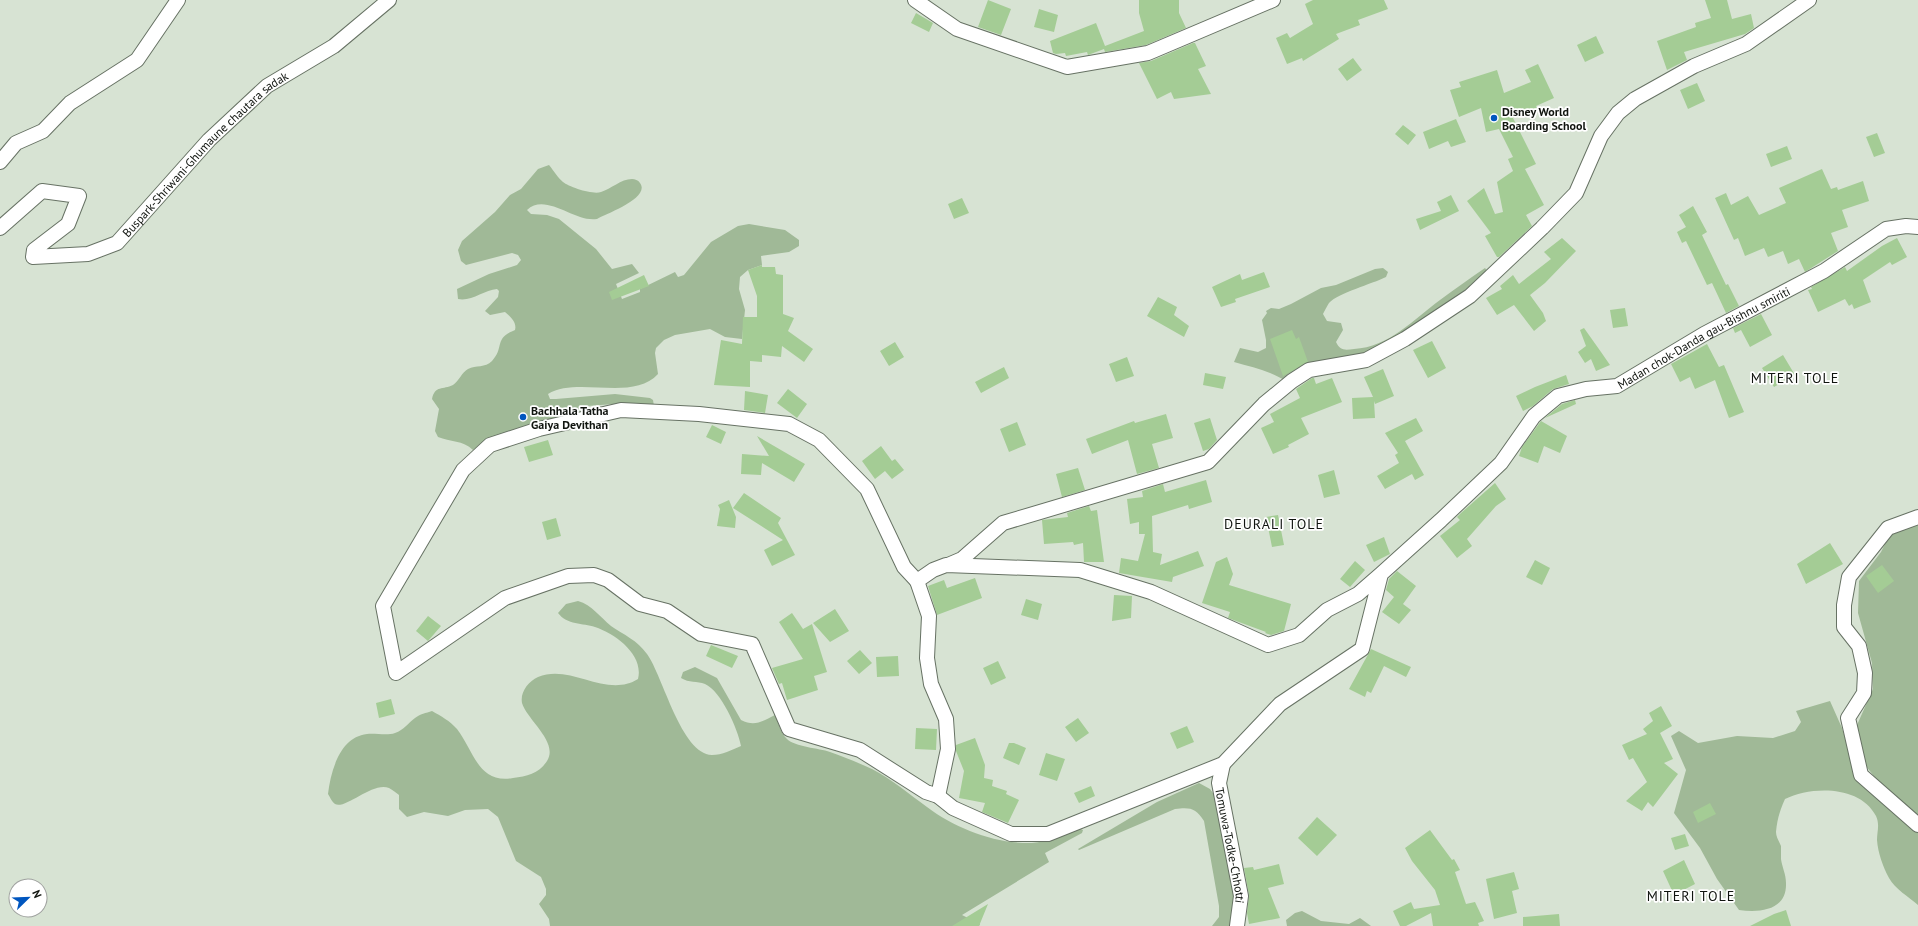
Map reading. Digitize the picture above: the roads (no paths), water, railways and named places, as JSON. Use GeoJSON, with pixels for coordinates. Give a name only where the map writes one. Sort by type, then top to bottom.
{"type":"FeatureCollection","features":[{"type":"Feature","properties":{"kind":"street"},"geometry":{"type":"LineString","coordinates":[[0,162],[16,143],[43,131],[70,103],[137,60],[178,0]]}},
{"type":"Feature","properties":{"kind":"street","name":"Buspark-Shriwani-Ghumaune chautara sadak"},"geometry":{"type":"LineString","coordinates":[[0,228],[42,191],[79,196],[68,224],[34,250],[33,257],[88,254],[117,244],[209,140],[267,86],[334,46],[389,0]]}},
{"type":"Feature","properties":{"kind":"street"},"geometry":{"type":"LineString","coordinates":[[915,0],[957,29],[1067,67],[1148,53],[1273,0]]}},
{"type":"Feature","properties":{"kind":"street"},"geometry":{"type":"LineString","coordinates":[[917,580],[933,570],[962,559],[1003,523],[1208,462],[1264,404],[1292,381],[1309,370],[1366,360],[1411,335],[1470,296],[1542,228],[1576,192],[1605,130],[1618,113],[1635,99],[1694,66],[1746,44],[1809,0]]}},
{"type":"Feature","properties":{"kind":"street","name":"Madan chok-Danda gau-Bishnu smiriti"},"geometry":{"type":"LineString","coordinates":[[946,565],[1080,570],[1151,592],[1268,645],[1300,635],[1327,610],[1358,594],[1441,520],[1501,463],[1534,416],[1558,396],[1586,390],[1617,386],[1704,334],[1824,271],[1886,229],[1906,226],[1918,227]]}},
{"type":"Feature","properties":{"kind":"street"},"geometry":{"type":"LineString","coordinates":[[938,796],[948,749],[946,719],[931,684],[927,658],[929,616],[917,580],[904,567],[867,489],[819,440],[789,424],[699,414],[621,410],[539,429],[490,445],[463,470],[383,606],[396,673],[505,598],[568,576],[594,575],[608,580],[640,604],[667,612],[701,634],[752,644],[789,729],[860,750],[926,792],[938,796],[953,808],[1011,834],[1048,834],[1223,764],[1280,704],[1362,649],[1381,574]]}},
{"type":"Feature","properties":{"kind":"street"},"geometry":{"type":"LineString","coordinates":[[1918,517],[1888,528],[1849,577],[1844,605],[1844,627],[1859,646],[1865,673],[1864,693],[1848,718],[1861,775],[1918,825]]}},
{"type":"Feature","properties":{"kind":"street","name":"Tomuwa-Todke-Chhotti"},"geometry":{"type":"LineString","coordinates":[[1223,764],[1219,783],[1242,896],[1237,926]]}},
{"type":"Feature","properties":{"kind":"place","name":"Disney World Boarding School"},"geometry":{"type":"Point","coordinates":[1494,118]}},
{"type":"Feature","properties":{"kind":"place","name":"Bachhala Tatha Gaiya Devithan"},"geometry":{"type":"Point","coordinates":[523,417]}},
{"type":"Feature","properties":{"kind":"district","name":"MITERI TOLE"},"geometry":{"type":"Point","coordinates":[1795,378]}},
{"type":"Feature","properties":{"kind":"district","name":"DEURALI TOLE"},"geometry":{"type":"Point","coordinates":[1274,524]}},
{"type":"Feature","properties":{"kind":"district","name":"MITERI TOLE"},"geometry":{"type":"Point","coordinates":[1691,896]}}]}
